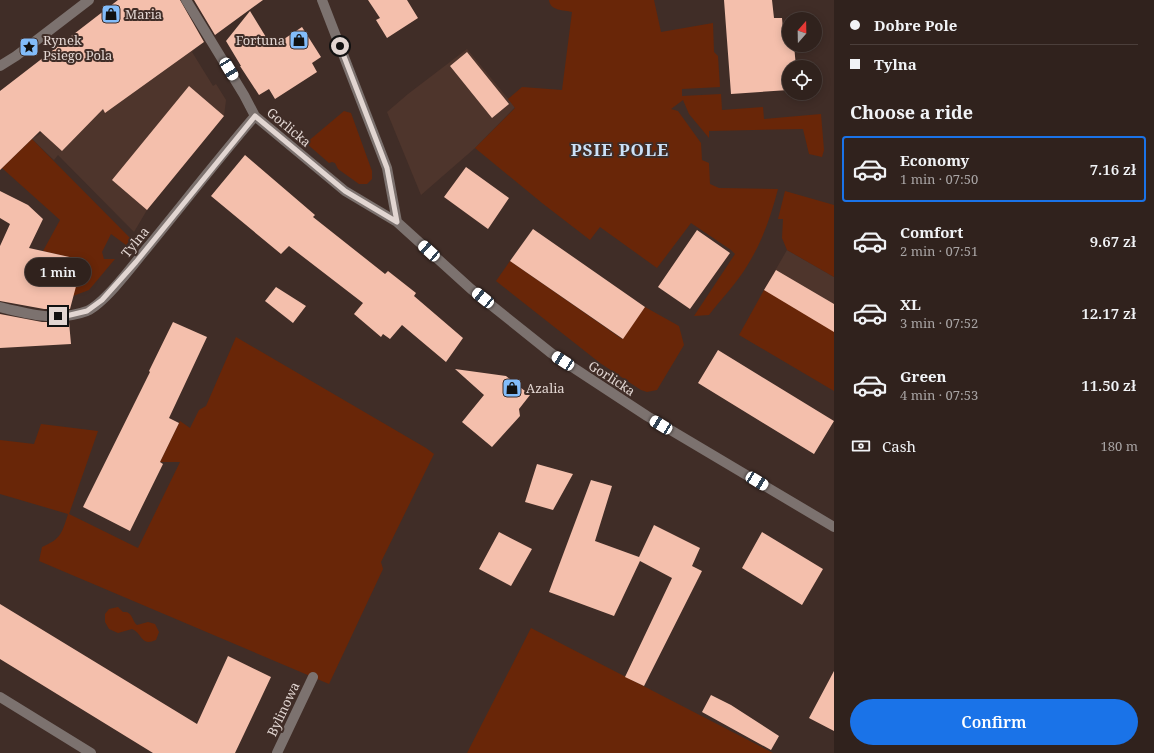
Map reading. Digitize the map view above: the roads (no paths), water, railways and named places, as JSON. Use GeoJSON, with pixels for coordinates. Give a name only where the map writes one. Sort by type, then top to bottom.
{"type":"FeatureCollection","features":[{"type":"Feature","properties":{"kind":"street"},"geometry":{"type":"LineString","coordinates":[[0,66],[16,56],[88,0]]}},
{"type":"Feature","properties":{"kind":"street","name":"Gorlicka"},"geometry":{"type":"LineString","coordinates":[[186,0],[244,95],[255,116],[345,191],[397,222],[472,289],[551,353],[648,416],[834,527]]}},
{"type":"Feature","properties":{"kind":"street"},"geometry":{"type":"LineString","coordinates":[[322,0],[387,168],[397,222]]}},
{"type":"Feature","properties":{"kind":"street","name":"Tylna"},"geometry":{"type":"LineString","coordinates":[[0,307],[38,316],[66,316],[87,311],[102,300],[136,262],[255,116]]}},
{"type":"Feature","properties":{"kind":"street","name":"Bylinowa"},"geometry":{"type":"LineString","coordinates":[[276,753],[313,677]]}},
{"type":"Feature","properties":{"kind":"street"},"geometry":{"type":"LineString","coordinates":[[0,697],[91,753]]}},
{"type":"Feature","properties":{"kind":"place","name":"Maria"},"geometry":{"type":"Point","coordinates":[111,14]}},
{"type":"Feature","properties":{"kind":"place","name":"Fortuna"},"geometry":{"type":"Point","coordinates":[299,40]}},
{"type":"Feature","properties":{"kind":"place","name":"Rynek Psiego Pola"},"geometry":{"type":"Point","coordinates":[29,47]}},
{"type":"Feature","properties":{"kind":"place","name":"Azalia"},"geometry":{"type":"Point","coordinates":[512,388]}},
{"type":"Feature","properties":{"kind":"district","name":"PSIE POLE"},"geometry":{"type":"Point","coordinates":[620,150]}}]}
